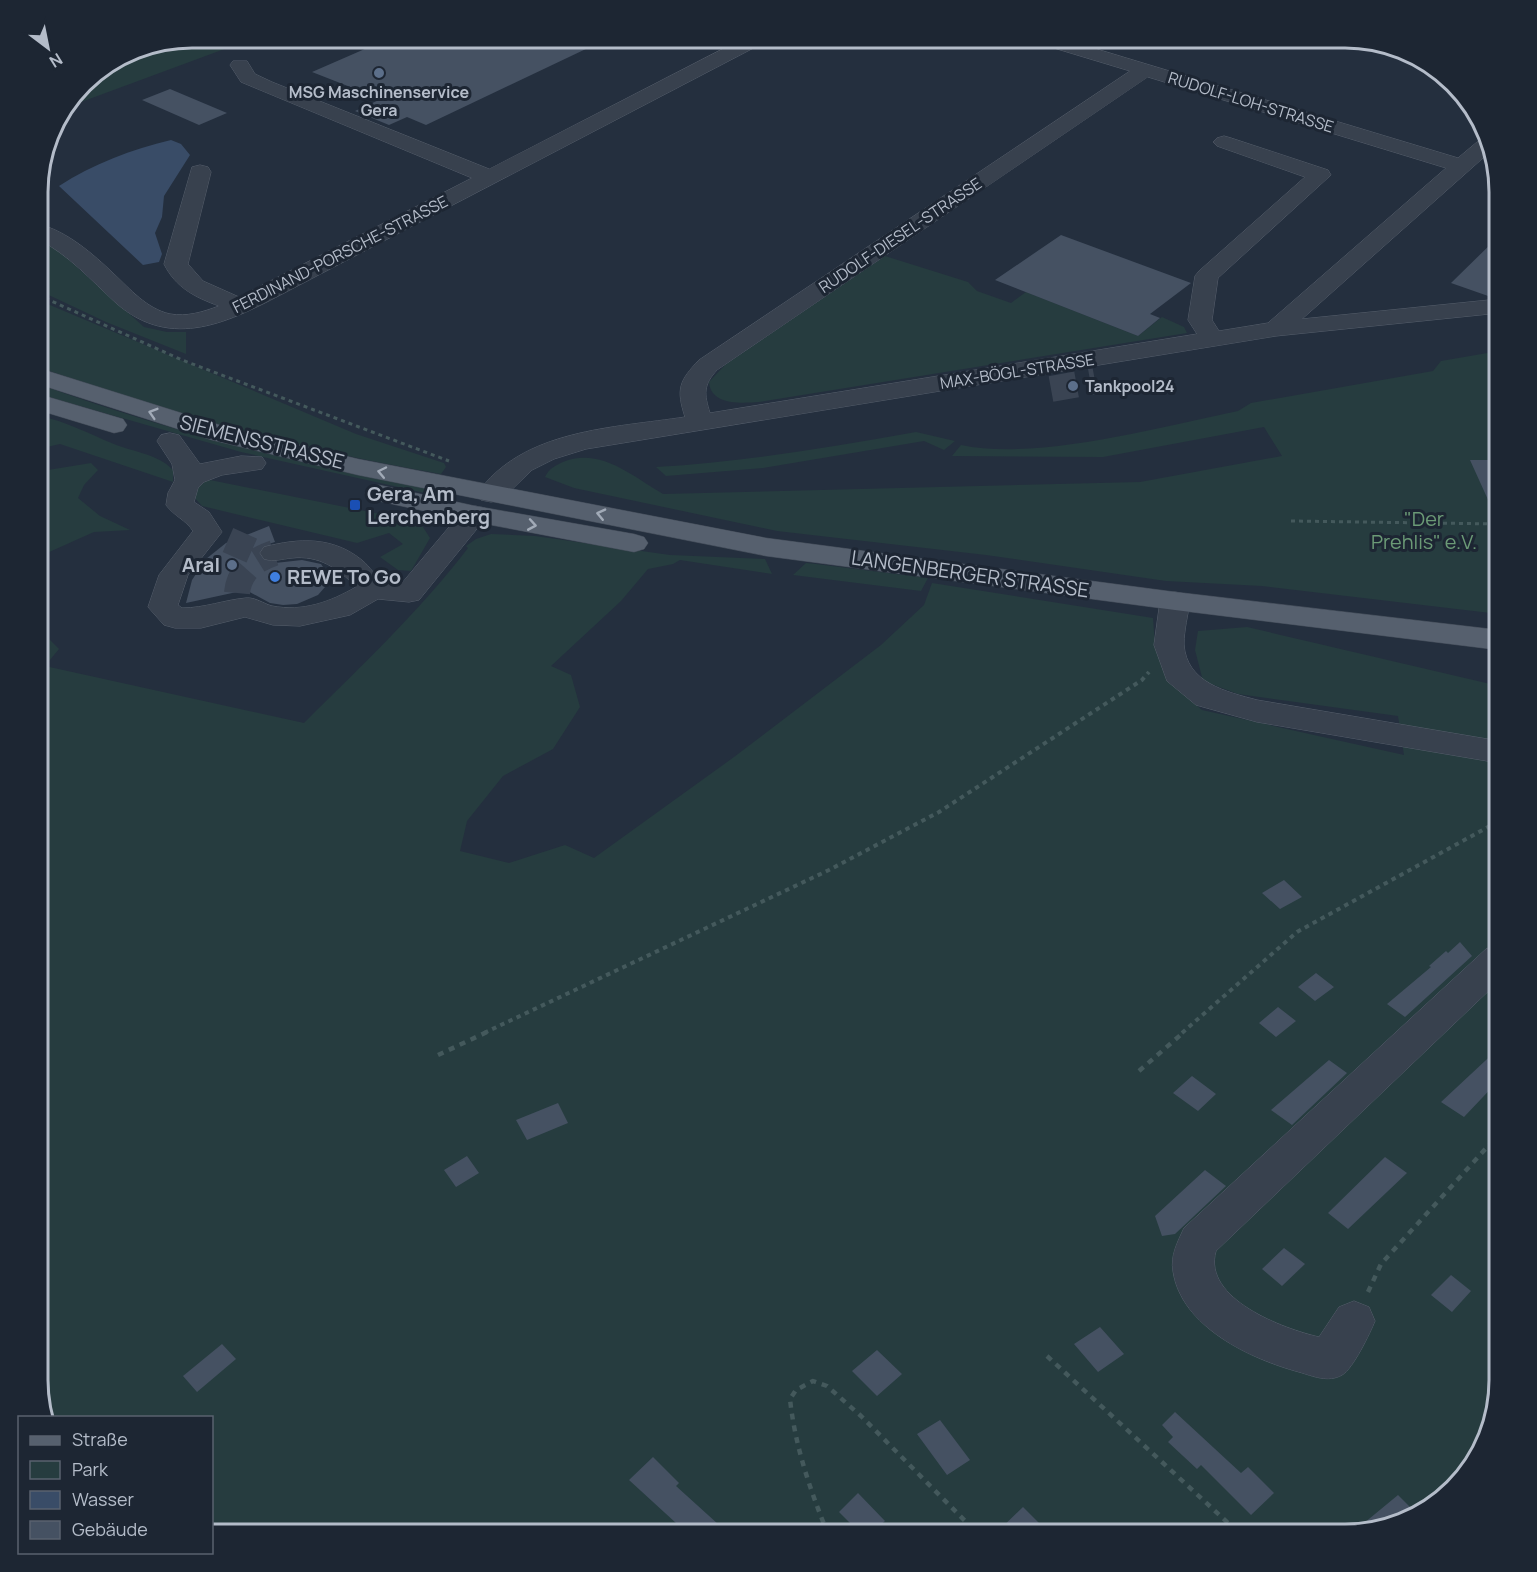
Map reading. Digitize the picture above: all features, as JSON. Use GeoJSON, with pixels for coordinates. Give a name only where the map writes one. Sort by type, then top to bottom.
{"type":"FeatureCollection","features":[{"type":"Feature","properties":{"kind":"main road","name":"SIEMENSSTRASSE"},"geometry":{"type":"LineString","coordinates":[[48,379],[220,434],[358,467],[483,504]]}},
{"type":"Feature","properties":{"kind":"main road","name":"SIEMENSSTRASSE"},"geometry":{"type":"LineString","coordinates":[[48,405],[252,463],[483,504]]}},
{"type":"Feature","properties":{"kind":"main road","name":"LANGENBERGER STRASSE"},"geometry":{"type":"LineString","coordinates":[[483,504],[650,546],[712,549],[766,547],[1175,601],[1489,639]]}},
{"type":"Feature","properties":{"kind":"street","name":"FERDINAND-PORSCHE-STRASSE"},"geometry":{"type":"LineString","coordinates":[[48,236],[65,244],[136,306],[159,319],[190,321],[223,313],[739,48]]}},
{"type":"Feature","properties":{"kind":"street","name":"RUDOLF-LOH-STRASSE"},"geometry":{"type":"LineString","coordinates":[[1074,48],[1461,166]]}},
{"type":"Feature","properties":{"kind":"street"},"geometry":{"type":"LineString","coordinates":[[240,65],[248,78],[490,177]]}},
{"type":"Feature","properties":{"kind":"street","name":"RUDOLF-DIESEL-STRASSE"},"geometry":{"type":"LineString","coordinates":[[699,422],[690,393],[693,380],[708,365],[1145,70]]}},
{"type":"Feature","properties":{"kind":"street"},"geometry":{"type":"LineString","coordinates":[[1212,339],[1200,320],[1207,276],[1320,175],[1224,142]]}},
{"type":"Feature","properties":{"kind":"street"},"geometry":{"type":"LineString","coordinates":[[1276,329],[1482,148]]}},
{"type":"Feature","properties":{"kind":"street"},"geometry":{"type":"LineString","coordinates":[[200,172],[176,264],[180,275],[189,284],[240,306]]}},
{"type":"Feature","properties":{"kind":"street","name":"MAX-BÖGL-STRASSE"},"geometry":{"type":"LineString","coordinates":[[374,589],[409,593],[511,471],[554,448],[699,422],[1276,329],[1489,307]]}},
{"type":"Feature","properties":{"kind":"street"},"geometry":{"type":"LineString","coordinates":[[1095,381],[1132,353]]}},
{"type":"Feature","properties":{"kind":"street"},"geometry":{"type":"LineString","coordinates":[[972,378],[1051,389]]}},
{"type":"Feature","properties":{"kind":"street"},"geometry":{"type":"LineString","coordinates":[[170,441],[186,464],[189,481]]}},
{"type":"Feature","properties":{"kind":"street"},"geometry":{"type":"LineString","coordinates":[[252,463],[233,464],[209,470],[189,481],[179,494],[180,505],[199,518],[218,536],[177,567],[166,588],[163,607],[175,618],[201,618],[243,600],[259,613],[274,616],[319,615],[350,603],[374,589],[348,562],[333,553],[314,548],[274,553]]}},
{"type":"Feature","properties":{"kind":"street"},"geometry":{"type":"LineString","coordinates":[[1175,601],[1169,645],[1178,674],[1207,698],[1257,711],[1489,750]]}},
{"type":"Feature","properties":{"kind":"street"},"geometry":{"type":"LineString","coordinates":[[1354,1321],[1329,1360],[1288,1350],[1254,1337],[1221,1314],[1197,1284],[1193,1263],[1199,1241],[1489,969]]}},
{"type":"Feature","properties":{"kind":"path"},"geometry":{"type":"LineString","coordinates":[[48,300],[182,360],[456,463]]}},
{"type":"Feature","properties":{"kind":"path"},"geometry":{"type":"LineString","coordinates":[[1290,521],[1489,524]]}},
{"type":"Feature","properties":{"kind":"path"},"geometry":{"type":"LineString","coordinates":[[438,1055],[829,870],[939,812],[1142,680],[1169,645]]}},
{"type":"Feature","properties":{"kind":"path"},"geometry":{"type":"LineString","coordinates":[[1139,1071],[1297,932],[1489,827]]}},
{"type":"Feature","properties":{"kind":"path"},"geometry":{"type":"LineString","coordinates":[[1354,1321],[1381,1264],[1489,1146]]}},
{"type":"Feature","properties":{"kind":"path"},"geometry":{"type":"LineString","coordinates":[[1047,1356],[1228,1524]]}},
{"type":"Feature","properties":{"kind":"path"},"geometry":{"type":"LineString","coordinates":[[824,1524],[807,1486],[792,1428],[790,1399],[796,1390],[813,1382],[827,1386],[861,1416],[968,1524]]}},
{"type":"Feature","properties":{"kind":"green space"},"geometry":{"type":"Polygon","coordinates":[[[227,48],[79,103],[90,90],[112,72],[137,59],[173,49],[227,48]]]}},
{"type":"Feature","properties":{"kind":"green space"},"geometry":{"type":"Polygon","coordinates":[[[48,245],[59,251],[144,327],[167,332],[186,332],[186,354],[106,322],[48,295],[48,245]]]}},
{"type":"Feature","properties":{"kind":"green space"},"geometry":{"type":"Polygon","coordinates":[[[885,256],[968,282],[977,291],[1011,303],[1026,292],[1138,336],[1162,317],[1184,327],[1187,333],[759,402],[728,401],[721,399],[711,390],[709,382],[725,365],[885,256]]]}},
{"type":"Feature","properties":{"kind":"green space"},"geometry":{"type":"Polygon","coordinates":[[[48,304],[356,434],[444,463],[446,467],[441,474],[340,454],[273,439],[122,396],[48,370],[48,304]]]}},
{"type":"Feature","properties":{"kind":"green space","name":"\"Der Prehlis\" e.V."},"geometry":{"type":"Polygon","coordinates":[[[1489,353],[1489,613],[1262,586],[1166,581],[986,555],[777,531],[574,488],[545,477],[552,468],[563,462],[577,458],[590,458],[615,466],[663,494],[1140,482],[1282,456],[1264,427],[1103,457],[952,456],[961,445],[992,449],[1026,449],[1136,433],[1238,411],[1251,403],[1433,371],[1441,361],[1489,353]]]}},
{"type":"Feature","properties":{"kind":"green space"},"geometry":{"type":"Polygon","coordinates":[[[48,388],[182,431],[330,469],[429,489],[425,493],[241,452],[48,397],[48,388]]]}},
{"type":"Feature","properties":{"kind":"green space"},"geometry":{"type":"Polygon","coordinates":[[[48,418],[160,460],[173,470],[173,482],[60,444],[48,447],[48,418]]]}},
{"type":"Feature","properties":{"kind":"green space"},"geometry":{"type":"Polygon","coordinates":[[[916,432],[955,441],[944,450],[924,441],[763,468],[666,476],[656,467],[754,458],[916,432]]]}},
{"type":"Feature","properties":{"kind":"green space"},"geometry":{"type":"Polygon","coordinates":[[[91,463],[98,470],[84,485],[78,498],[100,516],[130,530],[94,532],[48,553],[48,470],[91,463]]]}},
{"type":"Feature","properties":{"kind":"green space"},"geometry":{"type":"Polygon","coordinates":[[[205,479],[410,520],[421,524],[430,538],[411,571],[398,570],[380,557],[403,544],[389,533],[357,543],[202,506],[193,496],[199,484],[205,479]]]}},
{"type":"Feature","properties":{"kind":"green space"},"geometry":{"type":"Polygon","coordinates":[[[491,534],[535,536],[670,555],[765,559],[772,574],[680,560],[673,564],[648,569],[621,601],[551,666],[571,675],[580,707],[553,749],[503,776],[467,821],[460,851],[509,863],[565,845],[594,858],[734,757],[881,645],[924,605],[932,583],[1153,618],[1155,645],[1180,691],[1202,710],[1404,755],[1398,716],[1238,694],[1203,681],[1195,650],[1198,631],[1247,627],[1489,684],[1489,1389],[1486,1408],[1474,1444],[1465,1460],[1447,1482],[1409,1509],[1373,1521],[1354,1524],[213,1524],[213,1416],[53,1416],[48,1389],[48,667],[304,723],[410,616],[468,548],[466,546],[476,539],[491,534]]]}},
{"type":"Feature","properties":{"kind":"green space"},"geometry":{"type":"Polygon","coordinates":[[[806,563],[928,578],[921,591],[793,575],[806,563]]]}},
{"type":"Feature","properties":{"kind":"green space"},"geometry":{"type":"Polygon","coordinates":[[[48,638],[59,649],[48,662],[48,638]]]}},
{"type":"Feature","properties":{"kind":"water"},"geometry":{"type":"Polygon","coordinates":[[[171,140],[181,144],[190,155],[164,196],[162,217],[155,233],[162,254],[159,262],[143,265],[59,186],[113,158],[171,140]]]}},
{"type":"Feature","properties":{"kind":"building"},"geometry":{"type":"Polygon","coordinates":[[[367,48],[588,48],[426,125],[407,117],[389,125],[355,111],[381,99],[312,72],[367,48]]]}},
{"type":"Feature","properties":{"kind":"building"},"geometry":{"type":"Polygon","coordinates":[[[170,89],[227,113],[199,125],[142,100],[170,89]]]}},
{"type":"Feature","properties":{"kind":"building"},"geometry":{"type":"Polygon","coordinates":[[[1061,235],[1191,283],[1150,314],[1160,318],[1138,336],[995,280],[1061,235]]]}},
{"type":"Feature","properties":{"kind":"building"},"geometry":{"type":"Polygon","coordinates":[[[1489,246],[1489,296],[1451,283],[1489,246]]]}},
{"type":"Feature","properties":{"kind":"building"},"geometry":{"type":"Polygon","coordinates":[[[1470,460],[1489,460],[1489,502],[1470,460]]]}},
{"type":"Feature","properties":{"kind":"building"},"geometry":{"type":"Polygon","coordinates":[[[269,526],[275,542],[262,546],[258,552],[262,560],[275,563],[302,560],[321,564],[329,576],[325,587],[318,595],[297,604],[283,605],[270,603],[246,590],[186,603],[192,580],[206,559],[226,543],[269,526]]]}},
{"type":"Feature","properties":{"kind":"building"},"geometry":{"type":"Polygon","coordinates":[[[1284,880],[1302,897],[1280,909],[1262,893],[1284,880]]]}},
{"type":"Feature","properties":{"kind":"building"},"geometry":{"type":"Polygon","coordinates":[[[1460,942],[1472,956],[1405,1017],[1387,1004],[1431,967],[1429,966],[1446,951],[1448,953],[1460,942]]]}},
{"type":"Feature","properties":{"kind":"building"},"geometry":{"type":"Polygon","coordinates":[[[1316,973],[1334,987],[1315,1001],[1298,987],[1316,973]]]}},
{"type":"Feature","properties":{"kind":"building"},"geometry":{"type":"Polygon","coordinates":[[[1278,1007],[1296,1021],[1276,1037],[1259,1023],[1278,1007]]]}},
{"type":"Feature","properties":{"kind":"building"},"geometry":{"type":"Polygon","coordinates":[[[1489,1057],[1489,1091],[1464,1117],[1441,1102],[1489,1057]]]}},
{"type":"Feature","properties":{"kind":"building"},"geometry":{"type":"Polygon","coordinates":[[[1329,1060],[1347,1073],[1292,1125],[1271,1110],[1329,1060]]]}},
{"type":"Feature","properties":{"kind":"building"},"geometry":{"type":"Polygon","coordinates":[[[1192,1076],[1216,1094],[1198,1111],[1173,1093],[1192,1076]]]}},
{"type":"Feature","properties":{"kind":"building"},"geometry":{"type":"Polygon","coordinates":[[[558,1103],[568,1123],[527,1140],[516,1120],[558,1103]]]}},
{"type":"Feature","properties":{"kind":"building"},"geometry":{"type":"Polygon","coordinates":[[[467,1156],[479,1173],[456,1187],[444,1170],[467,1156]]]}},
{"type":"Feature","properties":{"kind":"building"},"geometry":{"type":"Polygon","coordinates":[[[1385,1157],[1407,1173],[1348,1229],[1328,1213],[1385,1157]]]}},
{"type":"Feature","properties":{"kind":"building"},"geometry":{"type":"Polygon","coordinates":[[[1205,1170],[1226,1186],[1175,1234],[1162,1236],[1155,1216],[1205,1170]]]}},
{"type":"Feature","properties":{"kind":"building"},"geometry":{"type":"Polygon","coordinates":[[[1284,1248],[1305,1264],[1282,1286],[1262,1269],[1284,1248]]]}},
{"type":"Feature","properties":{"kind":"building"},"geometry":{"type":"Polygon","coordinates":[[[1451,1275],[1471,1291],[1452,1312],[1431,1295],[1451,1275]]]}},
{"type":"Feature","properties":{"kind":"building"},"geometry":{"type":"Polygon","coordinates":[[[1100,1327],[1124,1354],[1098,1372],[1074,1344],[1100,1327]]]}},
{"type":"Feature","properties":{"kind":"building"},"geometry":{"type":"Polygon","coordinates":[[[222,1344],[236,1359],[197,1392],[183,1376],[222,1344]]]}},
{"type":"Feature","properties":{"kind":"building"},"geometry":{"type":"Polygon","coordinates":[[[877,1350],[902,1374],[877,1396],[852,1371],[877,1350]]]}},
{"type":"Feature","properties":{"kind":"building"},"geometry":{"type":"Polygon","coordinates":[[[1175,1412],[1241,1473],[1248,1467],[1274,1493],[1251,1515],[1201,1465],[1197,1469],[1168,1442],[1173,1437],[1162,1425],[1175,1412]]]}},
{"type":"Feature","properties":{"kind":"building"},"geometry":{"type":"Polygon","coordinates":[[[940,1420],[970,1460],[947,1475],[917,1434],[940,1420]]]}},
{"type":"Feature","properties":{"kind":"building"},"geometry":{"type":"Polygon","coordinates":[[[653,1457],[679,1483],[676,1486],[718,1524],[677,1524],[629,1480],[653,1457]]]}},
{"type":"Feature","properties":{"kind":"building"},"geometry":{"type":"Polygon","coordinates":[[[858,1493],[885,1521],[882,1524],[851,1524],[839,1512],[858,1493]]]}},
{"type":"Feature","properties":{"kind":"building"},"geometry":{"type":"Polygon","coordinates":[[[1398,1495],[1411,1508],[1391,1516],[1365,1522],[1398,1495]]]}},
{"type":"Feature","properties":{"kind":"building"},"geometry":{"type":"Polygon","coordinates":[[[1023,1507],[1040,1524],[1005,1524],[1023,1507]]]}},
{"type":"Feature","properties":{"kind":"tunnel"},"geometry":{"type":"LineString","coordinates":[[1051,389],[1095,381]]}},
{"type":"Feature","properties":{"kind":"tunnel"},"geometry":{"type":"LineString","coordinates":[[228,540],[264,556]]}},
{"type":"Feature","properties":{"kind":"tunnel"},"geometry":{"type":"LineString","coordinates":[[237,593],[241,578],[249,567],[274,553]]}},
{"type":"Feature","properties":{"kind":"place","name":"MSG Maschinenservice Gera"},"geometry":{"type":"Point","coordinates":[379,73]}},
{"type":"Feature","properties":{"kind":"place","name":"Tankpool24"},"geometry":{"type":"Point","coordinates":[1073,386]}},
{"type":"Feature","properties":{"kind":"place","name":"Gera, Am Lerchenberg"},"geometry":{"type":"Point","coordinates":[355,505]}},
{"type":"Feature","properties":{"kind":"place","name":"Aral"},"geometry":{"type":"Point","coordinates":[232,565]}},
{"type":"Feature","properties":{"kind":"place","name":"REWE To Go"},"geometry":{"type":"Point","coordinates":[275,577]}}]}
